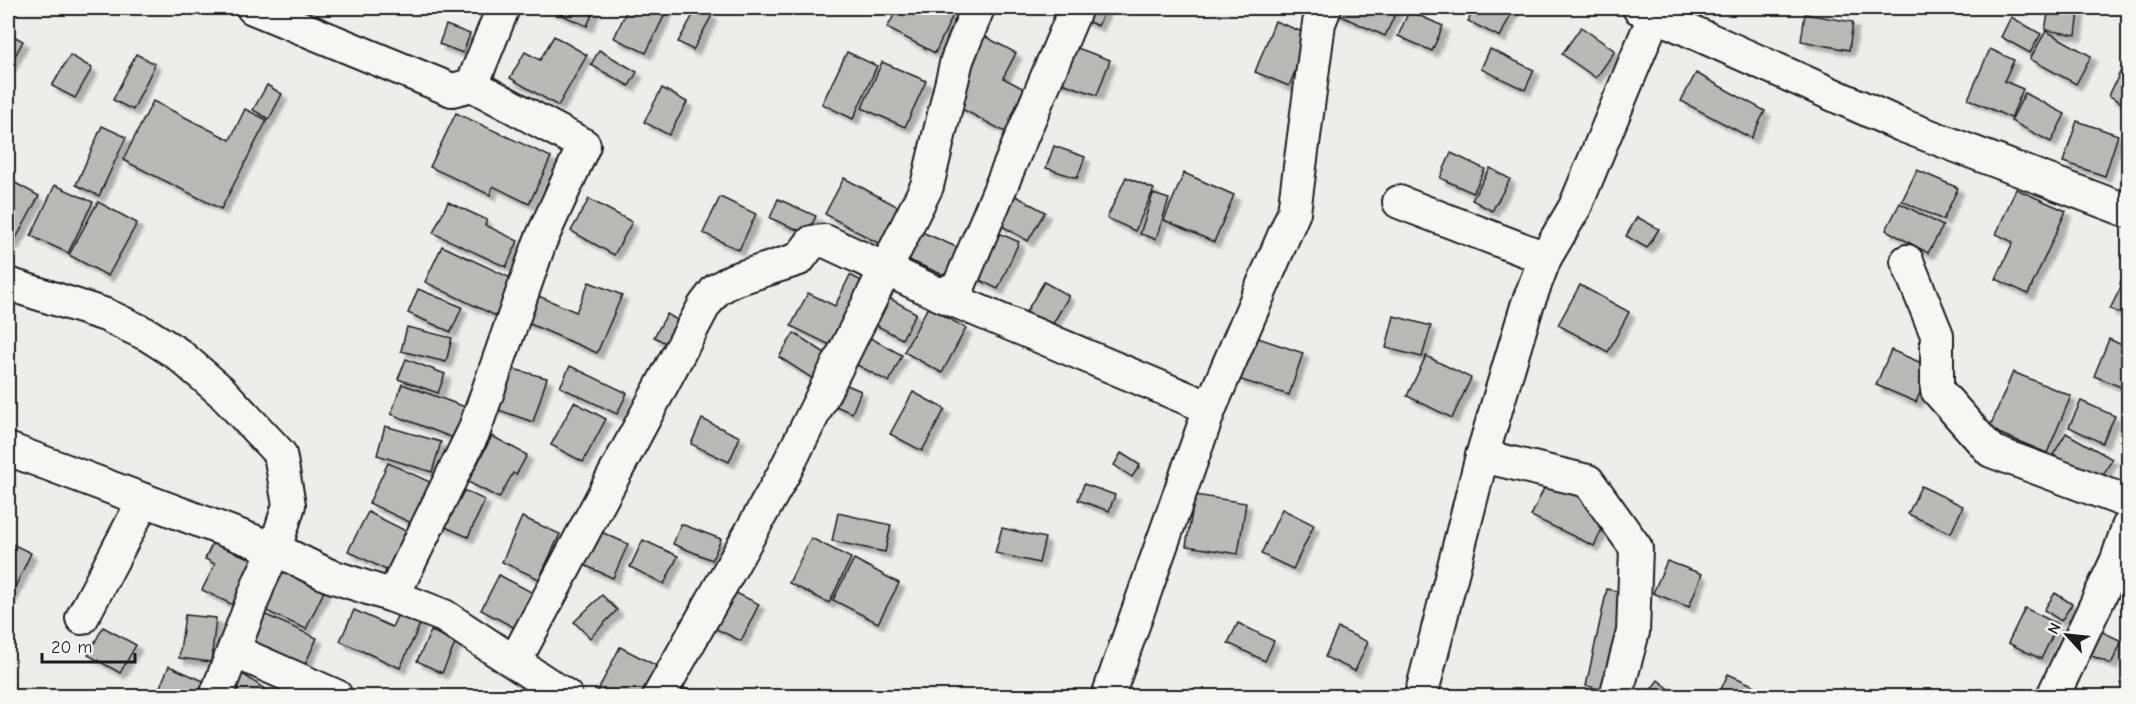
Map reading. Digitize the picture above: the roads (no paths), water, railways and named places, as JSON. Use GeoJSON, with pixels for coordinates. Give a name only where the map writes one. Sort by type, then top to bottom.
{"type":"FeatureCollection","features":[{"type":"Feature","properties":{"kind":"street"},"geometry":{"type":"LineString","coordinates":[[253,8],[452,90],[472,84],[584,145],[540,242],[474,431],[393,596]]}},
{"type":"Feature","properties":{"kind":"street"},"geometry":{"type":"LineString","coordinates":[[472,84],[503,8]]}},
{"type":"Feature","properties":{"kind":"street"},"geometry":{"type":"LineString","coordinates":[[658,696],[784,473],[927,186],[957,60],[978,8]]}},
{"type":"Feature","properties":{"kind":"street"},"geometry":{"type":"LineString","coordinates":[[941,295],[959,286],[1076,8]]}},
{"type":"Feature","properties":{"kind":"street"},"geometry":{"type":"LineString","coordinates":[[1108,696],[1210,408],[1294,212],[1320,23],[1325,8]]}},
{"type":"Feature","properties":{"kind":"street"},"geometry":{"type":"LineString","coordinates":[[1421,696],[1482,456],[1527,306],[1545,258],[1575,207],[1647,11],[1900,125],[2128,211]]}},
{"type":"Feature","properties":{"kind":"street"},"geometry":{"type":"LineString","coordinates":[[1399,202],[1545,258]]}},
{"type":"Feature","properties":{"kind":"street"},"geometry":{"type":"LineString","coordinates":[[515,661],[704,306],[716,290],[733,280],[799,259],[812,242],[825,241],[941,295],[1210,408]]}},
{"type":"Feature","properties":{"kind":"street"},"geometry":{"type":"LineString","coordinates":[[1907,261],[1937,335],[1937,390],[1991,452],[2128,502]]}},
{"type":"Feature","properties":{"kind":"street"},"geometry":{"type":"LineString","coordinates":[[8,284],[106,315],[148,335],[178,354],[221,391],[280,454],[289,505],[275,549],[260,581],[216,696]]}},
{"type":"Feature","properties":{"kind":"street"},"geometry":{"type":"LineString","coordinates":[[8,449],[275,549],[328,575],[393,596],[444,616],[566,696]]}},
{"type":"Feature","properties":{"kind":"street"},"geometry":{"type":"LineString","coordinates":[[1482,456],[1588,481],[1636,548],[1633,632],[1616,696]]}},
{"type":"Feature","properties":{"kind":"street"},"geometry":{"type":"LineString","coordinates":[[82,618],[144,500]]}},
{"type":"Feature","properties":{"kind":"street"},"geometry":{"type":"LineString","coordinates":[[2054,696],[2117,560],[2128,527]]}},
{"type":"Feature","properties":{"kind":"street"},"geometry":{"type":"LineString","coordinates":[[234,651],[336,696]]}}]}
